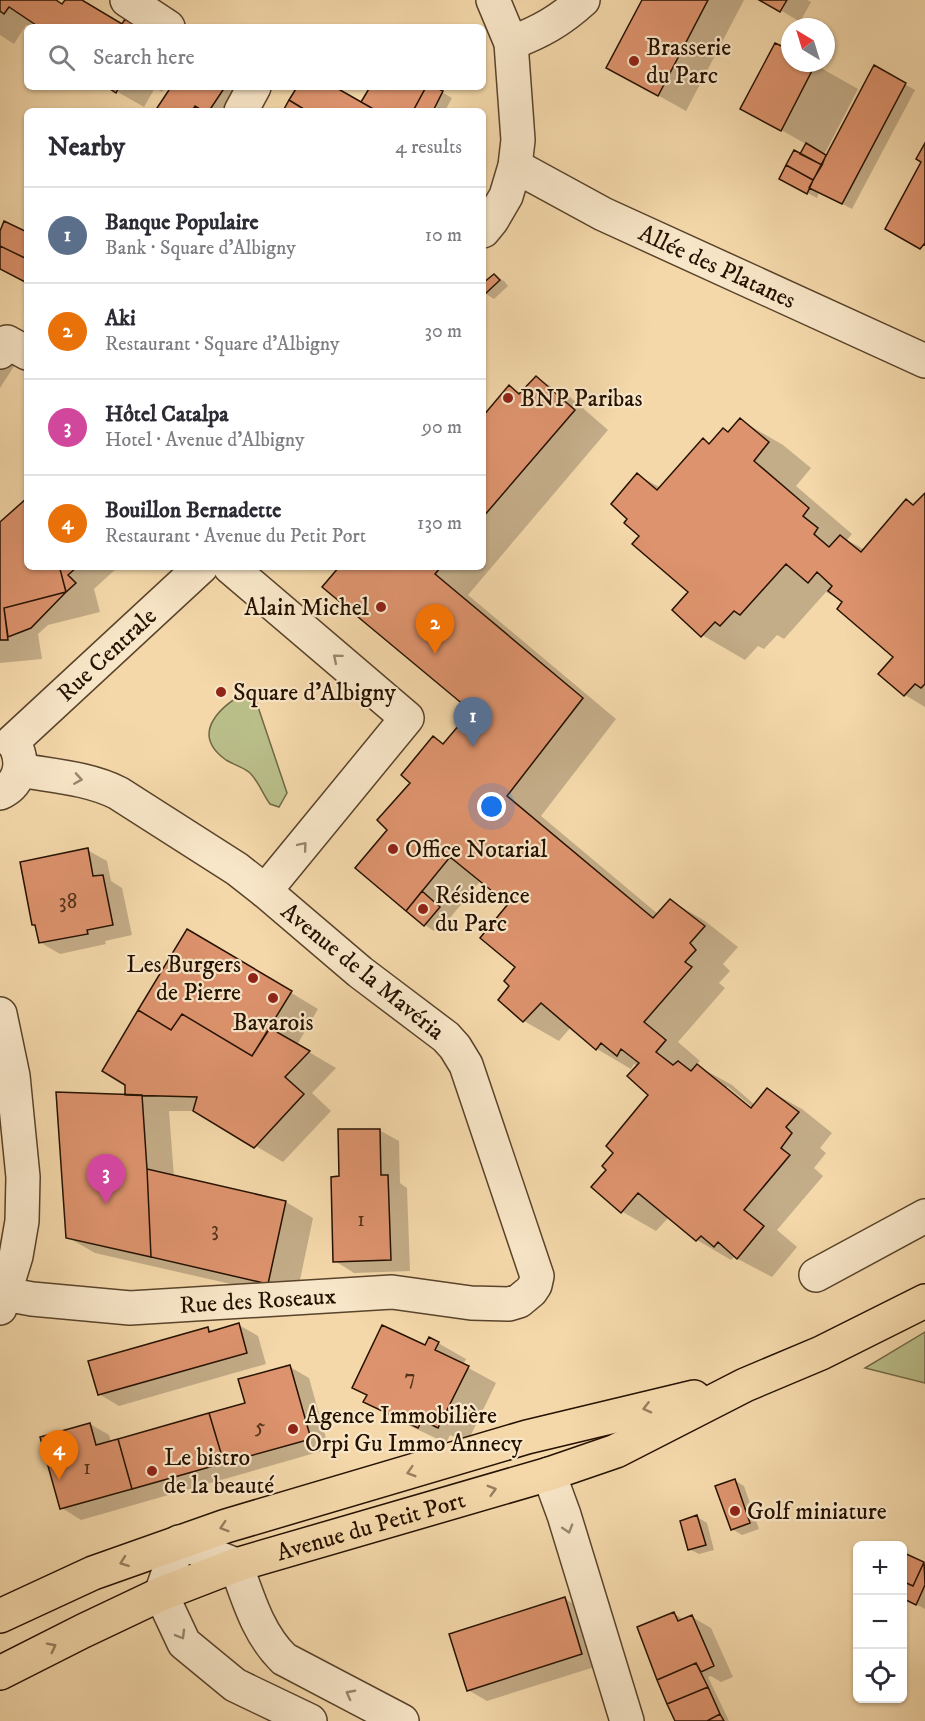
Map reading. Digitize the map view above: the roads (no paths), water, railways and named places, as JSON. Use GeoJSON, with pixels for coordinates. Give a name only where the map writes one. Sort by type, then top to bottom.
{"type":"FeatureCollection","features":[{"type":"Feature","properties":{"kind":"main road","name":"Avenue du Petit Port"},"geometry":{"type":"LineString","coordinates":[[0,1673],[161,1594],[236,1565],[549,1474],[616,1451],[745,1385],[821,1353],[925,1301]]}},
{"type":"Feature","properties":{"kind":"main road","name":"Avenue du Petit Port"},"geometry":{"type":"LineString","coordinates":[[0,1616],[93,1573],[226,1526],[527,1437],[745,1385]]}},
{"type":"Feature","properties":{"kind":"street"},"geometry":{"type":"LineString","coordinates":[[127,0],[163,24]]}},
{"type":"Feature","properties":{"kind":"street"},"geometry":{"type":"LineString","coordinates":[[486,227],[506,196],[515,166],[518,140],[511,43],[493,0]]}},
{"type":"Feature","properties":{"kind":"street"},"geometry":{"type":"LineString","coordinates":[[511,43],[551,25],[583,0]]}},
{"type":"Feature","properties":{"kind":"street"},"geometry":{"type":"LineString","coordinates":[[243,108],[252,90]]}},
{"type":"Feature","properties":{"kind":"street","name":"Allée des Platanes"},"geometry":{"type":"LineString","coordinates":[[515,166],[603,214],[925,361]]}},
{"type":"Feature","properties":{"kind":"street"},"geometry":{"type":"LineString","coordinates":[[0,352],[7,342],[24,351]]}},
{"type":"Feature","properties":{"kind":"street","name":"Rue Centrale"},"geometry":{"type":"LineString","coordinates":[[8,760],[198,570]]}},
{"type":"Feature","properties":{"kind":"street"},"geometry":{"type":"LineString","coordinates":[[234,570],[407,718],[265,891]]}},
{"type":"Feature","properties":{"kind":"street","name":"Avenue de la Mavéria"},"geometry":{"type":"LineString","coordinates":[[8,760],[104,786],[211,851],[265,891],[360,972],[446,1037],[462,1055],[537,1276],[531,1291],[509,1304]]}},
{"type":"Feature","properties":{"kind":"street"},"geometry":{"type":"LineString","coordinates":[[0,1014],[13,1076],[23,1177],[11,1199],[22,1221],[16,1256],[3,1301]]}},
{"type":"Feature","properties":{"kind":"street"},"geometry":{"type":"LineString","coordinates":[[816,1275],[925,1216]]}},
{"type":"Feature","properties":{"kind":"street","name":"Rue des Roseaux"},"geometry":{"type":"LineString","coordinates":[[3,1301],[32,1299],[130,1308],[392,1292],[471,1303],[509,1304]]}},
{"type":"Feature","properties":{"kind":"street"},"geometry":{"type":"LineString","coordinates":[[549,1474],[568,1526],[627,1721]]}},
{"type":"Feature","properties":{"kind":"street"},"geometry":{"type":"LineString","coordinates":[[310,1721],[235,1685],[184,1643],[161,1594],[179,1542],[236,1565],[254,1615],[275,1651],[284,1659],[402,1721]]}},
{"type":"Feature","properties":{"kind":"place","name":"Brasserie du Parc"},"geometry":{"type":"Point","coordinates":[634,61]}},
{"type":"Feature","properties":{"kind":"place","name":"BNP Paribas"},"geometry":{"type":"Point","coordinates":[508,398]}},
{"type":"Feature","properties":{"kind":"place","name":"Alain Michel"},"geometry":{"type":"Point","coordinates":[381,607]}},
{"type":"Feature","properties":{"kind":"place","name":"Aki"},"geometry":{"type":"Point","coordinates":[435,654]}},
{"type":"Feature","properties":{"kind":"place","name":"Square d'Albigny"},"geometry":{"type":"Point","coordinates":[221,692]}},
{"type":"Feature","properties":{"kind":"place","name":"Banque Populaire"},"geometry":{"type":"Point","coordinates":[473,747]}},
{"type":"Feature","properties":{"kind":"place","name":"Office Notarial"},"geometry":{"type":"Point","coordinates":[393,849]}},
{"type":"Feature","properties":{"kind":"place","name":"Résidence du Parc"},"geometry":{"type":"Point","coordinates":[423,909]}},
{"type":"Feature","properties":{"kind":"place","name":"Les Burgers de Pierre"},"geometry":{"type":"Point","coordinates":[253,978]}},
{"type":"Feature","properties":{"kind":"place","name":"Bavarois"},"geometry":{"type":"Point","coordinates":[273,998]}},
{"type":"Feature","properties":{"kind":"place","name":"Hôtel Catalpa"},"geometry":{"type":"Point","coordinates":[106,1204]}},
{"type":"Feature","properties":{"kind":"place","name":"Agence Immobilière Orpi Gu Immo Annecy"},"geometry":{"type":"Point","coordinates":[293,1429]}},
{"type":"Feature","properties":{"kind":"place","name":"Le bistro de la beauté"},"geometry":{"type":"Point","coordinates":[152,1471]}},
{"type":"Feature","properties":{"kind":"place","name":"Bouillon Bernadette"},"geometry":{"type":"Point","coordinates":[59,1480]}},
{"type":"Feature","properties":{"kind":"place","name":"Golf miniature"},"geometry":{"type":"Point","coordinates":[735,1511]}}]}
